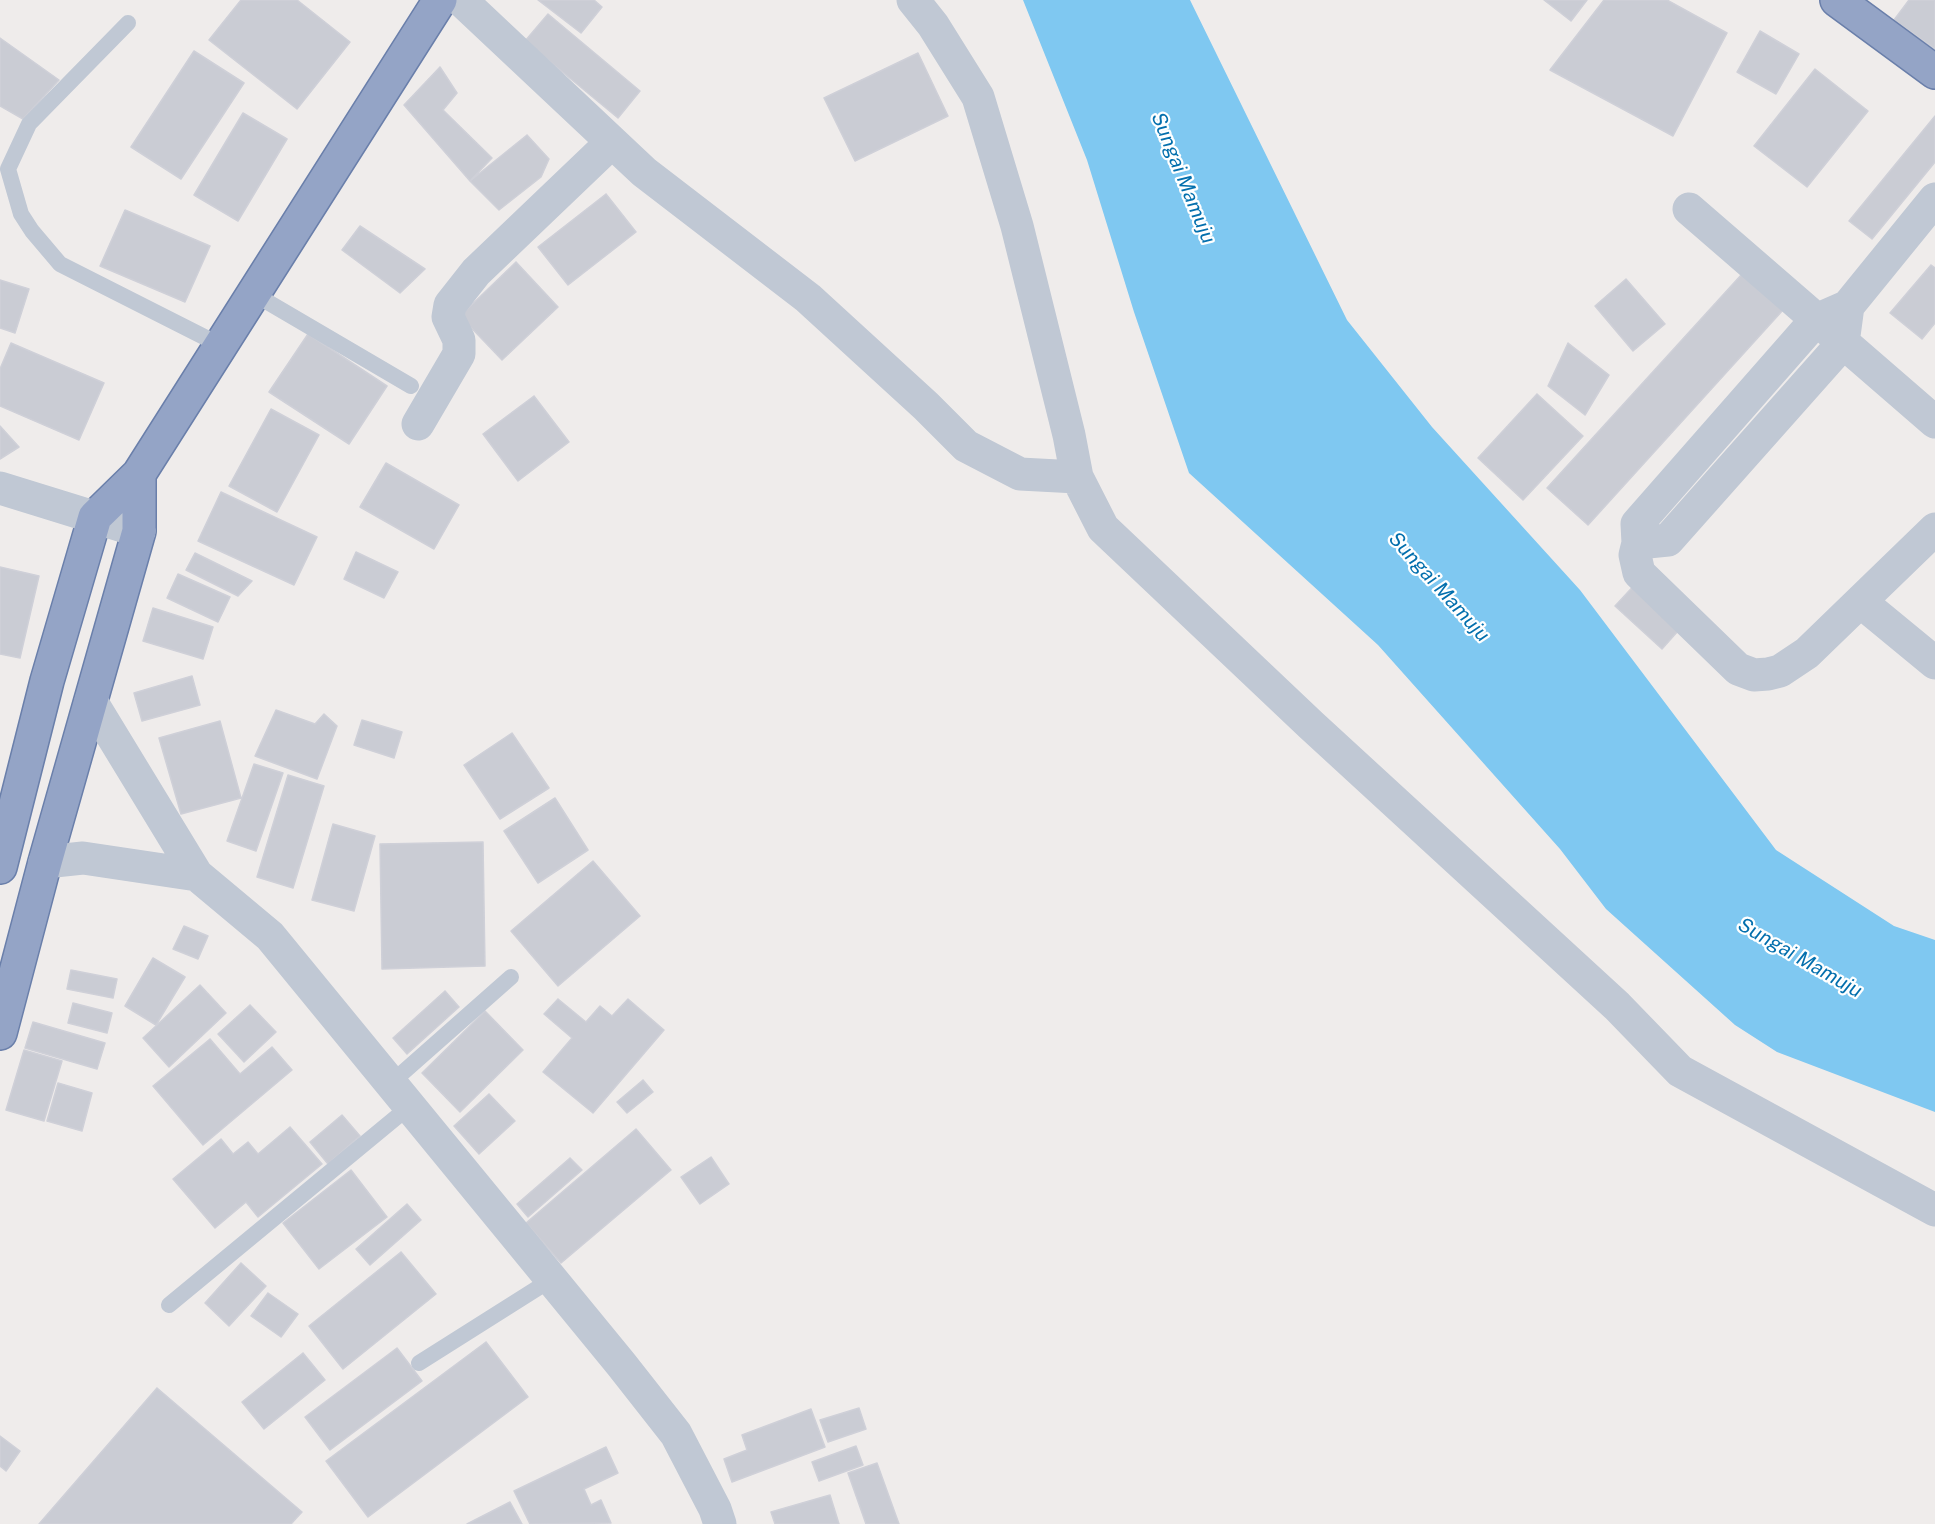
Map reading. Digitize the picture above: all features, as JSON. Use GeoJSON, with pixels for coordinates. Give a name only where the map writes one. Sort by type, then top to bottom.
{"type":"FeatureCollection","features":[{"type":"Feature","properties":{"kind":"highway"},"geometry":{"type":"LineString","coordinates":[[45,862],[1,860],[47,681],[95,517],[139,474],[440,0]]}},
{"type":"Feature","properties":{"kind":"highway"},"geometry":{"type":"LineString","coordinates":[[1837,0],[1934,70]]}},
{"type":"Feature","properties":{"kind":"highway"},"geometry":{"type":"LineString","coordinates":[[0,1034],[45,862],[139,531],[139,474]]}},
{"type":"Feature","properties":{"kind":"street"},"geometry":{"type":"LineString","coordinates":[[460,0],[644,172],[808,298],[926,406],[966,446],[1020,474],[1077,477]]}},
{"type":"Feature","properties":{"kind":"street"},"geometry":{"type":"LineString","coordinates":[[913,0],[933,25],[978,97],[1017,226],[1069,435],[1077,477],[1103,528],[1346,758],[1617,1006],[1680,1071],[1935,1210]]}},
{"type":"Feature","properties":{"kind":"street"},"geometry":{"type":"LineString","coordinates":[[418,424],[459,354],[459,340],[448,317],[450,305],[476,272],[612,142]]}},
{"type":"Feature","properties":{"kind":"street"},"geometry":{"type":"LineString","coordinates":[[1935,199],[1848,306],[1816,320],[1637,524],[1636,564],[1645,582],[1738,669],[1754,675],[1768,674],[1794,663],[1861,602],[1935,529]]}},
{"type":"Feature","properties":{"kind":"street"},"geometry":{"type":"LineString","coordinates":[[1689,209],[1935,423]]}},
{"type":"Feature","properties":{"kind":"street"},"geometry":{"type":"LineString","coordinates":[[1638,543],[1668,540],[1843,343],[1848,306]]}},
{"type":"Feature","properties":{"kind":"street"},"geometry":{"type":"LineString","coordinates":[[0,488],[139,531]]}},
{"type":"Feature","properties":{"kind":"street"},"geometry":{"type":"LineString","coordinates":[[1861,602],[1935,663]]}},
{"type":"Feature","properties":{"kind":"street"},"geometry":{"type":"LineString","coordinates":[[91,701],[197,874],[270,936],[552,1279],[676,1434],[715,1509],[720,1524]]}},
{"type":"Feature","properties":{"kind":"street"},"geometry":{"type":"LineString","coordinates":[[45,862],[83,858],[197,874]]}},
{"type":"Feature","properties":{"kind":"lane"},"geometry":{"type":"LineString","coordinates":[[128,23],[29,124],[8,169],[21,214],[60,264],[222,346]]}},
{"type":"Feature","properties":{"kind":"lane"},"geometry":{"type":"LineString","coordinates":[[254,294],[411,386]]}},
{"type":"Feature","properties":{"kind":"lane"},"geometry":{"type":"LineString","coordinates":[[169,1305],[401,1095],[511,977]]}},
{"type":"Feature","properties":{"kind":"lane"},"geometry":{"type":"LineString","coordinates":[[419,1363],[552,1279]]}},
{"type":"Feature","properties":{"kind":"water","name":"Sungai Mamuju"},"geometry":{"type":"Polygon","coordinates":[[[1023,0],[1190,0],[1347,320],[1432,427],[1580,590],[1776,850],[1894,926],[1935,940],[1935,1112],[1777,1052],[1735,1025],[1606,909],[1560,849],[1378,645],[1189,473],[1134,312],[1087,160],[1023,0]]]}},
{"type":"Feature","properties":{"kind":"building"},"geometry":{"type":"Polygon","coordinates":[[[241,0],[297,0],[350,42],[297,109],[209,40],[241,0]]]}},
{"type":"Feature","properties":{"kind":"building"},"geometry":{"type":"Polygon","coordinates":[[[538,0],[594,0],[602,7],[581,33],[538,0]]]}},
{"type":"Feature","properties":{"kind":"building"},"geometry":{"type":"Polygon","coordinates":[[[1544,0],[1587,0],[1571,21],[1544,0]]]}},
{"type":"Feature","properties":{"kind":"building"},"geometry":{"type":"Polygon","coordinates":[[[1604,0],[1667,0],[1727,33],[1673,136],[1550,70],[1604,0]]]}},
{"type":"Feature","properties":{"kind":"building"},"geometry":{"type":"Polygon","coordinates":[[[1909,0],[1935,0],[1935,49],[1894,20],[1909,0]]]}},
{"type":"Feature","properties":{"kind":"building"},"geometry":{"type":"Polygon","coordinates":[[[548,14],[640,91],[618,118],[525,41],[548,14]]]}},
{"type":"Feature","properties":{"kind":"building"},"geometry":{"type":"Polygon","coordinates":[[[1760,31],[1799,54],[1776,94],[1737,72],[1760,31]]]}},
{"type":"Feature","properties":{"kind":"building"},"geometry":{"type":"Polygon","coordinates":[[[0,38],[59,80],[23,119],[0,106],[0,38]]]}},
{"type":"Feature","properties":{"kind":"building"},"geometry":{"type":"Polygon","coordinates":[[[194,51],[244,83],[181,179],[131,147],[194,51]]]}},
{"type":"Feature","properties":{"kind":"building"},"geometry":{"type":"Polygon","coordinates":[[[918,53],[948,116],[855,161],[824,98],[918,53]]]}},
{"type":"Feature","properties":{"kind":"building"},"geometry":{"type":"Polygon","coordinates":[[[440,67],[457,93],[443,110],[492,158],[470,181],[404,105],[440,67]]]}},
{"type":"Feature","properties":{"kind":"building"},"geometry":{"type":"Polygon","coordinates":[[[1815,69],[1868,111],[1807,187],[1754,146],[1815,69]]]}},
{"type":"Feature","properties":{"kind":"building"},"geometry":{"type":"Polygon","coordinates":[[[243,113],[287,139],[238,221],[194,195],[243,113]]]}},
{"type":"Feature","properties":{"kind":"building"},"geometry":{"type":"Polygon","coordinates":[[[1935,116],[1935,162],[1872,239],[1849,221],[1935,116]]]}},
{"type":"Feature","properties":{"kind":"building"},"geometry":{"type":"Polygon","coordinates":[[[527,135],[549,159],[541,177],[499,210],[470,181],[527,135]]]}},
{"type":"Feature","properties":{"kind":"building"},"geometry":{"type":"Polygon","coordinates":[[[606,194],[636,232],[568,285],[538,247],[606,194]]]}},
{"type":"Feature","properties":{"kind":"building"},"geometry":{"type":"Polygon","coordinates":[[[125,210],[210,246],[185,302],[100,266],[125,210]]]}},
{"type":"Feature","properties":{"kind":"building"},"geometry":{"type":"Polygon","coordinates":[[[360,226],[425,269],[400,293],[342,250],[360,226]]]}},
{"type":"Feature","properties":{"kind":"building"},"geometry":{"type":"Polygon","coordinates":[[[516,262],[558,307],[502,360],[460,316],[516,262]]]}},
{"type":"Feature","properties":{"kind":"building"},"geometry":{"type":"Polygon","coordinates":[[[1931,265],[1935,268],[1935,323],[1922,339],[1890,313],[1931,265]]]}},
{"type":"Feature","properties":{"kind":"building"},"geometry":{"type":"Polygon","coordinates":[[[1742,274],[1783,310],[1588,525],[1547,488],[1742,274]]]}},
{"type":"Feature","properties":{"kind":"building"},"geometry":{"type":"Polygon","coordinates":[[[1626,279],[1665,324],[1633,351],[1595,306],[1626,279]]]}},
{"type":"Feature","properties":{"kind":"building"},"geometry":{"type":"Polygon","coordinates":[[[0,280],[29,289],[15,333],[0,328],[0,280]]]}},
{"type":"Feature","properties":{"kind":"building"},"geometry":{"type":"Polygon","coordinates":[[[308,334],[387,386],[349,444],[269,392],[308,334]]]}},
{"type":"Feature","properties":{"kind":"building"},"geometry":{"type":"Polygon","coordinates":[[[11,343],[104,383],[79,440],[0,406],[0,369],[11,343]]]}},
{"type":"Feature","properties":{"kind":"building"},"geometry":{"type":"Polygon","coordinates":[[[1568,343],[1609,375],[1585,415],[1548,386],[1568,343]]]}},
{"type":"Feature","properties":{"kind":"building"},"geometry":{"type":"Polygon","coordinates":[[[1537,394],[1583,436],[1523,500],[1478,458],[1537,394]]]}},
{"type":"Feature","properties":{"kind":"building"},"geometry":{"type":"Polygon","coordinates":[[[534,396],[569,442],[518,481],[483,434],[534,396]]]}},
{"type":"Feature","properties":{"kind":"building"},"geometry":{"type":"Polygon","coordinates":[[[271,409],[319,435],[277,512],[229,486],[271,409]]]}},
{"type":"Feature","properties":{"kind":"building"},"geometry":{"type":"Polygon","coordinates":[[[0,426],[19,447],[0,459],[0,426]]]}},
{"type":"Feature","properties":{"kind":"building"},"geometry":{"type":"Polygon","coordinates":[[[386,463],[459,505],[434,549],[360,507],[386,463]]]}},
{"type":"Feature","properties":{"kind":"building"},"geometry":{"type":"Polygon","coordinates":[[[221,492],[317,537],[294,585],[198,541],[221,492]]]}},
{"type":"Feature","properties":{"kind":"building"},"geometry":{"type":"Polygon","coordinates":[[[356,552],[398,572],[384,598],[344,579],[356,552]]]}},
{"type":"Feature","properties":{"kind":"building"},"geometry":{"type":"Polygon","coordinates":[[[195,553],[252,581],[238,596],[186,570],[195,553]]]}},
{"type":"Feature","properties":{"kind":"building"},"geometry":{"type":"Polygon","coordinates":[[[0,567],[39,576],[20,658],[0,654],[0,567]]]}},
{"type":"Feature","properties":{"kind":"building"},"geometry":{"type":"Polygon","coordinates":[[[178,574],[230,597],[218,622],[167,598],[178,574]]]}},
{"type":"Feature","properties":{"kind":"building"},"geometry":{"type":"Polygon","coordinates":[[[1640,579],[1686,622],[1662,649],[1615,606],[1640,579]]]}},
{"type":"Feature","properties":{"kind":"building"},"geometry":{"type":"Polygon","coordinates":[[[153,608],[213,627],[203,659],[143,641],[153,608]]]}},
{"type":"Feature","properties":{"kind":"building"},"geometry":{"type":"Polygon","coordinates":[[[192,676],[200,705],[142,721],[134,693],[192,676]]]}},
{"type":"Feature","properties":{"kind":"building"},"geometry":{"type":"Polygon","coordinates":[[[276,710],[315,724],[324,714],[337,726],[317,779],[255,756],[276,710]]]}},
{"type":"Feature","properties":{"kind":"building"},"geometry":{"type":"Polygon","coordinates":[[[362,720],[402,732],[394,758],[354,745],[362,720]]]}},
{"type":"Feature","properties":{"kind":"building"},"geometry":{"type":"Polygon","coordinates":[[[220,721],[241,798],[181,814],[159,738],[220,721]]]}},
{"type":"Feature","properties":{"kind":"building"},"geometry":{"type":"Polygon","coordinates":[[[512,733],[549,788],[500,819],[464,765],[512,733]]]}},
{"type":"Feature","properties":{"kind":"building"},"geometry":{"type":"Polygon","coordinates":[[[254,764],[283,773],[256,851],[227,841],[254,764]]]}},
{"type":"Feature","properties":{"kind":"building"},"geometry":{"type":"Polygon","coordinates":[[[288,775],[324,786],[293,888],[257,877],[288,775]]]}},
{"type":"Feature","properties":{"kind":"building"},"geometry":{"type":"Polygon","coordinates":[[[555,798],[588,850],[538,883],[504,831],[555,798]]]}},
{"type":"Feature","properties":{"kind":"building"},"geometry":{"type":"Polygon","coordinates":[[[333,824],[375,836],[354,911],[312,900],[333,824]]]}},
{"type":"Feature","properties":{"kind":"building"},"geometry":{"type":"Polygon","coordinates":[[[483,842],[485,966],[382,969],[380,844],[483,842]]]}},
{"type":"Feature","properties":{"kind":"building"},"geometry":{"type":"Polygon","coordinates":[[[593,861],[640,916],[558,986],[511,931],[593,861]]]}},
{"type":"Feature","properties":{"kind":"building"},"geometry":{"type":"Polygon","coordinates":[[[184,926],[208,936],[198,959],[173,949],[184,926]]]}},
{"type":"Feature","properties":{"kind":"building"},"geometry":{"type":"Polygon","coordinates":[[[153,958],[185,977],[156,1025],[125,1006],[153,958]]]}},
{"type":"Feature","properties":{"kind":"building"},"geometry":{"type":"Polygon","coordinates":[[[71,970],[117,979],[113,998],[67,989],[71,970]]]}},
{"type":"Feature","properties":{"kind":"building"},"geometry":{"type":"Polygon","coordinates":[[[200,985],[226,1013],[169,1067],[143,1038],[200,985]]]}},
{"type":"Feature","properties":{"kind":"building"},"geometry":{"type":"Polygon","coordinates":[[[445,991],[459,1007],[407,1054],[393,1038],[445,991]]]}},
{"type":"Feature","properties":{"kind":"building"},"geometry":{"type":"Polygon","coordinates":[[[558,999],[586,1022],[600,1006],[612,1016],[628,999],[664,1030],[593,1113],[543,1072],[572,1038],[544,1014],[558,999]]]}},
{"type":"Feature","properties":{"kind":"building"},"geometry":{"type":"Polygon","coordinates":[[[73,1003],[112,1013],[107,1033],[68,1023],[73,1003]]]}},
{"type":"Feature","properties":{"kind":"building"},"geometry":{"type":"Polygon","coordinates":[[[250,1005],[276,1032],[244,1062],[218,1034],[250,1005]]]}},
{"type":"Feature","properties":{"kind":"building"},"geometry":{"type":"Polygon","coordinates":[[[485,1011],[523,1050],[460,1112],[422,1073],[485,1011]]]}},
{"type":"Feature","properties":{"kind":"building"},"geometry":{"type":"Polygon","coordinates":[[[33,1022],[105,1043],[97,1069],[25,1048],[33,1022]]]}},
{"type":"Feature","properties":{"kind":"building"},"geometry":{"type":"Polygon","coordinates":[[[210,1039],[240,1074],[272,1047],[292,1070],[203,1145],[153,1086],[210,1039]]]}},
{"type":"Feature","properties":{"kind":"building"},"geometry":{"type":"Polygon","coordinates":[[[24,1050],[62,1061],[44,1121],[6,1110],[24,1050]]]}},
{"type":"Feature","properties":{"kind":"building"},"geometry":{"type":"Polygon","coordinates":[[[643,1080],[653,1092],[627,1113],[617,1102],[643,1080]]]}},
{"type":"Feature","properties":{"kind":"building"},"geometry":{"type":"Polygon","coordinates":[[[58,1083],[92,1093],[82,1131],[47,1121],[58,1083]]]}},
{"type":"Feature","properties":{"kind":"building"},"geometry":{"type":"Polygon","coordinates":[[[489,1094],[515,1121],[479,1154],[454,1126],[489,1094]]]}},
{"type":"Feature","properties":{"kind":"building"},"geometry":{"type":"Polygon","coordinates":[[[342,1115],[360,1136],[328,1164],[310,1142],[342,1115]]]}},
{"type":"Feature","properties":{"kind":"building"},"geometry":{"type":"Polygon","coordinates":[[[290,1127],[322,1164],[258,1217],[246,1202],[215,1228],[173,1179],[221,1139],[233,1154],[248,1142],[258,1154],[290,1127]]]}},
{"type":"Feature","properties":{"kind":"building"},"geometry":{"type":"Polygon","coordinates":[[[636,1129],[671,1170],[561,1263],[526,1223],[636,1129]]]}},
{"type":"Feature","properties":{"kind":"building"},"geometry":{"type":"Polygon","coordinates":[[[711,1157],[729,1184],[700,1204],[681,1177],[711,1157]]]}},
{"type":"Feature","properties":{"kind":"building"},"geometry":{"type":"Polygon","coordinates":[[[570,1158],[582,1170],[528,1217],[517,1204],[570,1158]]]}},
{"type":"Feature","properties":{"kind":"building"},"geometry":{"type":"Polygon","coordinates":[[[351,1170],[387,1217],[319,1269],[283,1223],[351,1170]]]}},
{"type":"Feature","properties":{"kind":"building"},"geometry":{"type":"Polygon","coordinates":[[[407,1204],[421,1220],[370,1265],[356,1249],[407,1204]]]}},
{"type":"Feature","properties":{"kind":"building"},"geometry":{"type":"Polygon","coordinates":[[[401,1252],[436,1294],[343,1369],[309,1326],[401,1252]]]}},
{"type":"Feature","properties":{"kind":"building"},"geometry":{"type":"Polygon","coordinates":[[[241,1263],[266,1286],[229,1326],[205,1303],[241,1263]]]}},
{"type":"Feature","properties":{"kind":"building"},"geometry":{"type":"Polygon","coordinates":[[[268,1293],[298,1314],[281,1337],[251,1316],[268,1293]]]}},
{"type":"Feature","properties":{"kind":"building"},"geometry":{"type":"Polygon","coordinates":[[[486,1342],[528,1397],[368,1517],[326,1461],[486,1342]]]}},
{"type":"Feature","properties":{"kind":"building"},"geometry":{"type":"Polygon","coordinates":[[[397,1348],[422,1381],[330,1450],[305,1417],[397,1348]]]}},
{"type":"Feature","properties":{"kind":"building"},"geometry":{"type":"Polygon","coordinates":[[[303,1353],[325,1380],[264,1429],[242,1402],[303,1353]]]}},
{"type":"Feature","properties":{"kind":"building"},"geometry":{"type":"Polygon","coordinates":[[[157,1388],[302,1512],[291,1524],[39,1524],[157,1388]]]}},
{"type":"Feature","properties":{"kind":"building"},"geometry":{"type":"Polygon","coordinates":[[[859,1408],[866,1429],[828,1442],[820,1420],[859,1408]]]}},
{"type":"Feature","properties":{"kind":"building"},"geometry":{"type":"Polygon","coordinates":[[[811,1409],[825,1447],[732,1482],[724,1459],[747,1450],[742,1435],[811,1409]]]}},
{"type":"Feature","properties":{"kind":"building"},"geometry":{"type":"Polygon","coordinates":[[[0,1436],[20,1451],[6,1471],[0,1466],[0,1436]]]}},
{"type":"Feature","properties":{"kind":"building"},"geometry":{"type":"Polygon","coordinates":[[[856,1446],[863,1465],[819,1481],[812,1462],[856,1446]]]}},
{"type":"Feature","properties":{"kind":"building"},"geometry":{"type":"Polygon","coordinates":[[[606,1447],[618,1473],[584,1489],[591,1505],[601,1500],[611,1523],[530,1524],[514,1491],[606,1447]]]}},
{"type":"Feature","properties":{"kind":"building"},"geometry":{"type":"Polygon","coordinates":[[[877,1463],[899,1524],[866,1524],[848,1473],[877,1463]]]}},
{"type":"Feature","properties":{"kind":"building"},"geometry":{"type":"Polygon","coordinates":[[[830,1495],[839,1524],[775,1524],[771,1512],[830,1495]]]}},
{"type":"Feature","properties":{"kind":"building"},"geometry":{"type":"Polygon","coordinates":[[[510,1502],[522,1524],[467,1524],[510,1502]]]}}]}
